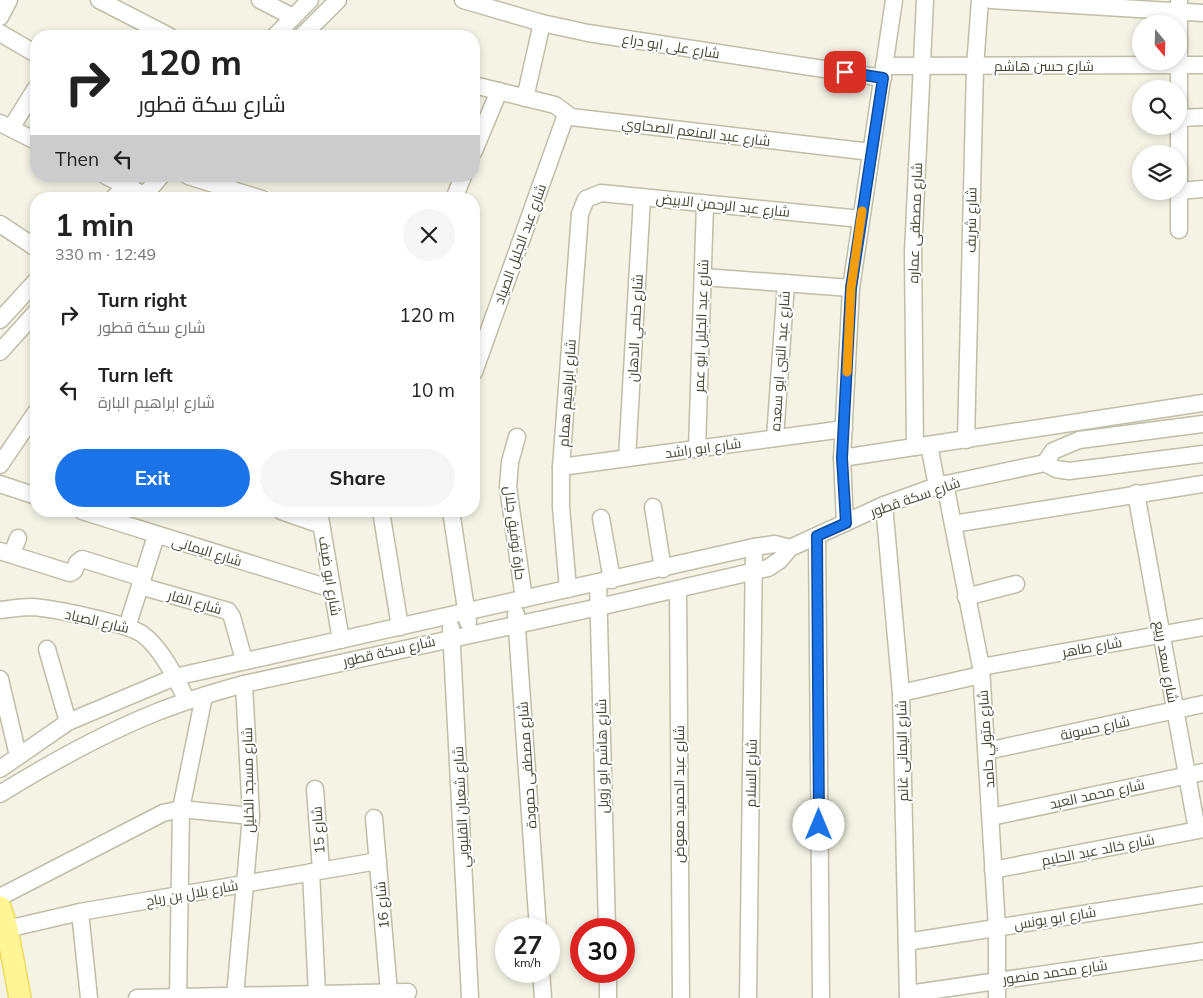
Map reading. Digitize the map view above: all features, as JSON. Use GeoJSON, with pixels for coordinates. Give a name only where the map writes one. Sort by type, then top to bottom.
{"type":"FeatureCollection","features":[{"type":"Feature","properties":{"kind":"main road"},"geometry":{"type":"LineString","coordinates":[[0,907],[7,929],[20,998]]}},
{"type":"Feature","properties":{"kind":"street"},"geometry":{"type":"LineString","coordinates":[[0,17],[9,0]]}},
{"type":"Feature","properties":{"kind":"street"},"geometry":{"type":"LineString","coordinates":[[99,0],[157,30]]}},
{"type":"Feature","properties":{"kind":"street"},"geometry":{"type":"LineString","coordinates":[[260,0],[293,17]]}},
{"type":"Feature","properties":{"kind":"street"},"geometry":{"type":"LineString","coordinates":[[281,30],[310,0]]}},
{"type":"Feature","properties":{"kind":"street"},"geometry":{"type":"LineString","coordinates":[[308,30],[338,0]]}},
{"type":"Feature","properties":{"kind":"street","name":"شارع على ابو دراع"},"geometry":{"type":"LineString","coordinates":[[463,0],[542,23],[635,41],[884,72]]}},
{"type":"Feature","properties":{"kind":"street"},"geometry":{"type":"LineString","coordinates":[[846,523],[842,458],[851,288],[894,0]]}},
{"type":"Feature","properties":{"kind":"street","name":"شارع مصطفى عماره"},"geometry":{"type":"LineString","coordinates":[[925,0],[913,252],[922,446],[941,485]]}},
{"type":"Feature","properties":{"kind":"street","name":"شارع شريف"},"geometry":{"type":"LineString","coordinates":[[966,440],[975,67],[980,0]]}},
{"type":"Feature","properties":{"kind":"street"},"geometry":{"type":"LineString","coordinates":[[991,0],[1179,6],[1203,13]]}},
{"type":"Feature","properties":{"kind":"street"},"geometry":{"type":"LineString","coordinates":[[525,98],[542,23]]}},
{"type":"Feature","properties":{"kind":"street"},"geometry":{"type":"LineString","coordinates":[[0,33],[30,50]]}},
{"type":"Feature","properties":{"kind":"street","name":"شارع حسن هاشم"},"geometry":{"type":"LineString","coordinates":[[1188,66],[1203,65]]}},
{"type":"Feature","properties":{"kind":"street","name":"شارع حسن هاشم"},"geometry":{"type":"LineString","coordinates":[[884,72],[922,66],[1132,66]]}},
{"type":"Feature","properties":{"kind":"street","name":"شارع عبد المنعم الصحاوي"},"geometry":{"type":"LineString","coordinates":[[480,86],[555,105],[566,115],[871,152]]}},
{"type":"Feature","properties":{"kind":"street"},"geometry":{"type":"LineString","coordinates":[[480,137],[499,91]]}},
{"type":"Feature","properties":{"kind":"street"},"geometry":{"type":"LineString","coordinates":[[30,96],[6,126],[30,138]]}},
{"type":"Feature","properties":{"kind":"street","name":"شارع عبد الجليل الصياد"},"geometry":{"type":"LineString","coordinates":[[480,355],[566,115]]}},
{"type":"Feature","properties":{"kind":"street"},"geometry":{"type":"LineString","coordinates":[[1187,118],[1203,117]]}},
{"type":"Feature","properties":{"kind":"street"},"geometry":{"type":"LineString","coordinates":[[120,192],[129,182]]}},
{"type":"Feature","properties":{"kind":"street"},"geometry":{"type":"LineString","coordinates":[[131,182],[139,192]]}},
{"type":"Feature","properties":{"kind":"street"},"geometry":{"type":"LineString","coordinates":[[147,192],[156,182]]}},
{"type":"Feature","properties":{"kind":"street"},"geometry":{"type":"LineString","coordinates":[[207,182],[239,192]]}},
{"type":"Feature","properties":{"kind":"street"},"geometry":{"type":"LineString","coordinates":[[1187,190],[1203,189]]}},
{"type":"Feature","properties":{"kind":"street","name":"شارع عبد الرحمن الابيض"},"geometry":{"type":"LineString","coordinates":[[586,199],[601,193],[861,219]]}},
{"type":"Feature","properties":{"kind":"street","name":"شارع حلمي الدهان"},"geometry":{"type":"LineString","coordinates":[[627,458],[642,198]]}},
{"type":"Feature","properties":{"kind":"street","name":"شارع ابراهيم همام"},"geometry":{"type":"LineString","coordinates":[[568,589],[561,507],[561,467],[580,214],[586,199]]}},
{"type":"Feature","properties":{"kind":"street"},"geometry":{"type":"LineString","coordinates":[[1179,200],[1179,230]]}},
{"type":"Feature","properties":{"kind":"street","name":"شارع عبد الجليل ابو عمر"},"geometry":{"type":"LineString","coordinates":[[697,449],[705,204]]}},
{"type":"Feature","properties":{"kind":"street"},"geometry":{"type":"LineString","coordinates":[[0,224],[30,244]]}},
{"type":"Feature","properties":{"kind":"street"},"geometry":{"type":"LineString","coordinates":[[702,277],[851,288]]}},
{"type":"Feature","properties":{"kind":"street","name":"شارع عبد النبى ابو سعده"},"geometry":{"type":"LineString","coordinates":[[775,438],[786,283]]}},
{"type":"Feature","properties":{"kind":"street"},"geometry":{"type":"LineString","coordinates":[[0,320],[30,289]]}},
{"type":"Feature","properties":{"kind":"street"},"geometry":{"type":"LineString","coordinates":[[0,352],[7,332],[30,316]]}},
{"type":"Feature","properties":{"kind":"street"},"geometry":{"type":"LineString","coordinates":[[842,458],[1203,404]]}},
{"type":"Feature","properties":{"kind":"street","name":"شارع سكة قطور"},"geometry":{"type":"LineString","coordinates":[[0,794],[46,766],[116,730],[187,701],[244,684],[453,637],[599,607],[768,568],[780,560],[790,548],[884,505],[941,485],[1044,463],[1053,451],[1079,440],[1203,424]]}},
{"type":"Feature","properties":{"kind":"street","name":"شارع ابو راشد"},"geometry":{"type":"LineString","coordinates":[[561,467],[844,429]]}},
{"type":"Feature","properties":{"kind":"street"},"geometry":{"type":"LineString","coordinates":[[0,465],[30,431]]}},
{"type":"Feature","properties":{"kind":"street","name":"حارة توفيق جلال"},"geometry":{"type":"LineString","coordinates":[[517,437],[510,462],[508,487],[519,600]]}},
{"type":"Feature","properties":{"kind":"street"},"geometry":{"type":"LineString","coordinates":[[1044,463],[1056,469],[1069,471],[1203,454]]}},
{"type":"Feature","properties":{"kind":"street"},"geometry":{"type":"LineString","coordinates":[[0,484],[30,494]]}},
{"type":"Feature","properties":{"kind":"street"},"geometry":{"type":"LineString","coordinates":[[953,524],[1136,493],[1203,484]]}},
{"type":"Feature","properties":{"kind":"street","name":"شارع متولي حامد"},"geometry":{"type":"LineString","coordinates":[[941,485],[953,524],[981,671],[997,928],[997,998]]}},
{"type":"Feature","properties":{"kind":"street","name":"شارع سعد ربيع"},"geometry":{"type":"LineString","coordinates":[[1136,493],[1175,710],[1195,773],[1200,830]]}},
{"type":"Feature","properties":{"kind":"street","name":"شارع اليمانى غانم"},"geometry":{"type":"LineString","coordinates":[[884,505],[901,693],[908,996]]}},
{"type":"Feature","properties":{"kind":"street"},"geometry":{"type":"LineString","coordinates":[[653,507],[663,569]]}},
{"type":"Feature","properties":{"kind":"street","name":"شارع اليمانى"},"geometry":{"type":"LineString","coordinates":[[100,517],[332,589]]}},
{"type":"Feature","properties":{"kind":"street"},"geometry":{"type":"LineString","coordinates":[[382,517],[400,627]]}},
{"type":"Feature","properties":{"kind":"street"},"geometry":{"type":"LineString","coordinates":[[452,517],[470,634]]}},
{"type":"Feature","properties":{"kind":"street","name":"شارع ابو ضيف"},"geometry":{"type":"LineString","coordinates":[[320,518],[341,640]]}},
{"type":"Feature","properties":{"kind":"street","name":"شارع هاشم ابو زويل"},"geometry":{"type":"LineString","coordinates":[[601,518],[605,581],[599,607],[607,918]]}},
{"type":"Feature","properties":{"kind":"street"},"geometry":{"type":"LineString","coordinates":[[127,627],[156,536]]}},
{"type":"Feature","properties":{"kind":"street"},"geometry":{"type":"LineString","coordinates":[[817,536],[821,998]]}},
{"type":"Feature","properties":{"kind":"street"},"geometry":{"type":"LineString","coordinates":[[6,552],[18,538]]}},
{"type":"Feature","properties":{"kind":"street","name":"شارع سكة قطور"},"geometry":{"type":"LineString","coordinates":[[0,768],[68,722],[176,677],[244,660],[663,569],[754,547],[775,544],[790,548]]}},
{"type":"Feature","properties":{"kind":"street","name":"شارع السلام"},"geometry":{"type":"LineString","coordinates":[[748,998],[754,547]]}},
{"type":"Feature","properties":{"kind":"street","name":"شارع الفار"},"geometry":{"type":"LineString","coordinates":[[6,552],[45,558],[70,573],[75,570],[78,561],[84,560],[228,611],[232,617],[244,660]]}},
{"type":"Feature","properties":{"kind":"street"},"geometry":{"type":"LineString","coordinates":[[966,597],[1016,584]]}},
{"type":"Feature","properties":{"kind":"street","name":"شارع عبد الحميد معوض"},"geometry":{"type":"LineString","coordinates":[[678,589],[680,998]]}},
{"type":"Feature","properties":{"kind":"street","name":"شارع مصطفى حمودة"},"geometry":{"type":"LineString","coordinates":[[519,600],[517,624],[537,918]]}},
{"type":"Feature","properties":{"kind":"street","name":"شارع الصياد"},"geometry":{"type":"LineString","coordinates":[[0,610],[41,609],[135,630],[149,639],[176,677],[187,701]]}},
{"type":"Feature","properties":{"kind":"street","name":"شارع شعبان القليوبي"},"geometry":{"type":"LineString","coordinates":[[449,616],[453,637],[470,998]]}},
{"type":"Feature","properties":{"kind":"street","name":"شارع طاهر"},"geometry":{"type":"LineString","coordinates":[[901,693],[981,671],[1203,627]]}},
{"type":"Feature","properties":{"kind":"street"},"geometry":{"type":"LineString","coordinates":[[47,649],[68,722]]}},
{"type":"Feature","properties":{"kind":"street"},"geometry":{"type":"LineString","coordinates":[[0,679],[18,756]]}},
{"type":"Feature","properties":{"kind":"street","name":"شارع مسجد الخليل"},"geometry":{"type":"LineString","coordinates":[[235,996],[251,816],[244,684]]}},
{"type":"Feature","properties":{"kind":"street"},"geometry":{"type":"LineString","coordinates":[[178,997],[181,809],[204,696]]}},
{"type":"Feature","properties":{"kind":"street","name":"شارع حسونة"},"geometry":{"type":"LineString","coordinates":[[987,751],[1203,704]]}},
{"type":"Feature","properties":{"kind":"street","name":"شارع محمد العبد"},"geometry":{"type":"LineString","coordinates":[[991,817],[1195,773]]}},
{"type":"Feature","properties":{"kind":"street","name":"شارع 15"},"geometry":{"type":"LineString","coordinates":[[315,789],[316,994]]}},
{"type":"Feature","properties":{"kind":"street"},"geometry":{"type":"LineString","coordinates":[[0,897],[163,813],[181,809],[251,816]]}},
{"type":"Feature","properties":{"kind":"street","name":"شارع 16"},"geometry":{"type":"LineString","coordinates":[[374,818],[389,992]]}},
{"type":"Feature","properties":{"kind":"street","name":"شارع خالد عبد الحليم"},"geometry":{"type":"LineString","coordinates":[[994,870],[1200,830]]}},
{"type":"Feature","properties":{"kind":"street","name":"شارع بلال بن رباح"},"geometry":{"type":"LineString","coordinates":[[7,929],[80,912],[378,860]]}},
{"type":"Feature","properties":{"kind":"street","name":"شارع ابو يونس"},"geometry":{"type":"LineString","coordinates":[[907,942],[1203,895]]}},
{"type":"Feature","properties":{"kind":"street"},"geometry":{"type":"LineString","coordinates":[[80,912],[88,998]]}},
{"type":"Feature","properties":{"kind":"street","name":"شارع محمد منصور"},"geometry":{"type":"LineString","coordinates":[[908,996],[1203,951]]}},
{"type":"Feature","properties":{"kind":"street"},"geometry":{"type":"LineString","coordinates":[[542,983],[543,998]]}},
{"type":"Feature","properties":{"kind":"street"},"geometry":{"type":"LineString","coordinates":[[608,983],[608,998]]}},
{"type":"Feature","properties":{"kind":"street"},"geometry":{"type":"LineString","coordinates":[[137,998],[408,992]]}},
{"type":"Feature","properties":{"kind":"slow traffic"},"geometry":{"type":"LineString","coordinates":[[847,372],[851,288],[862,211]]}},
{"type":"Feature","properties":{"kind":"route"},"geometry":{"type":"LineString","coordinates":[[819,825],[817,536],[846,523],[842,458],[851,288],[883,78],[845,72]]}}]}
